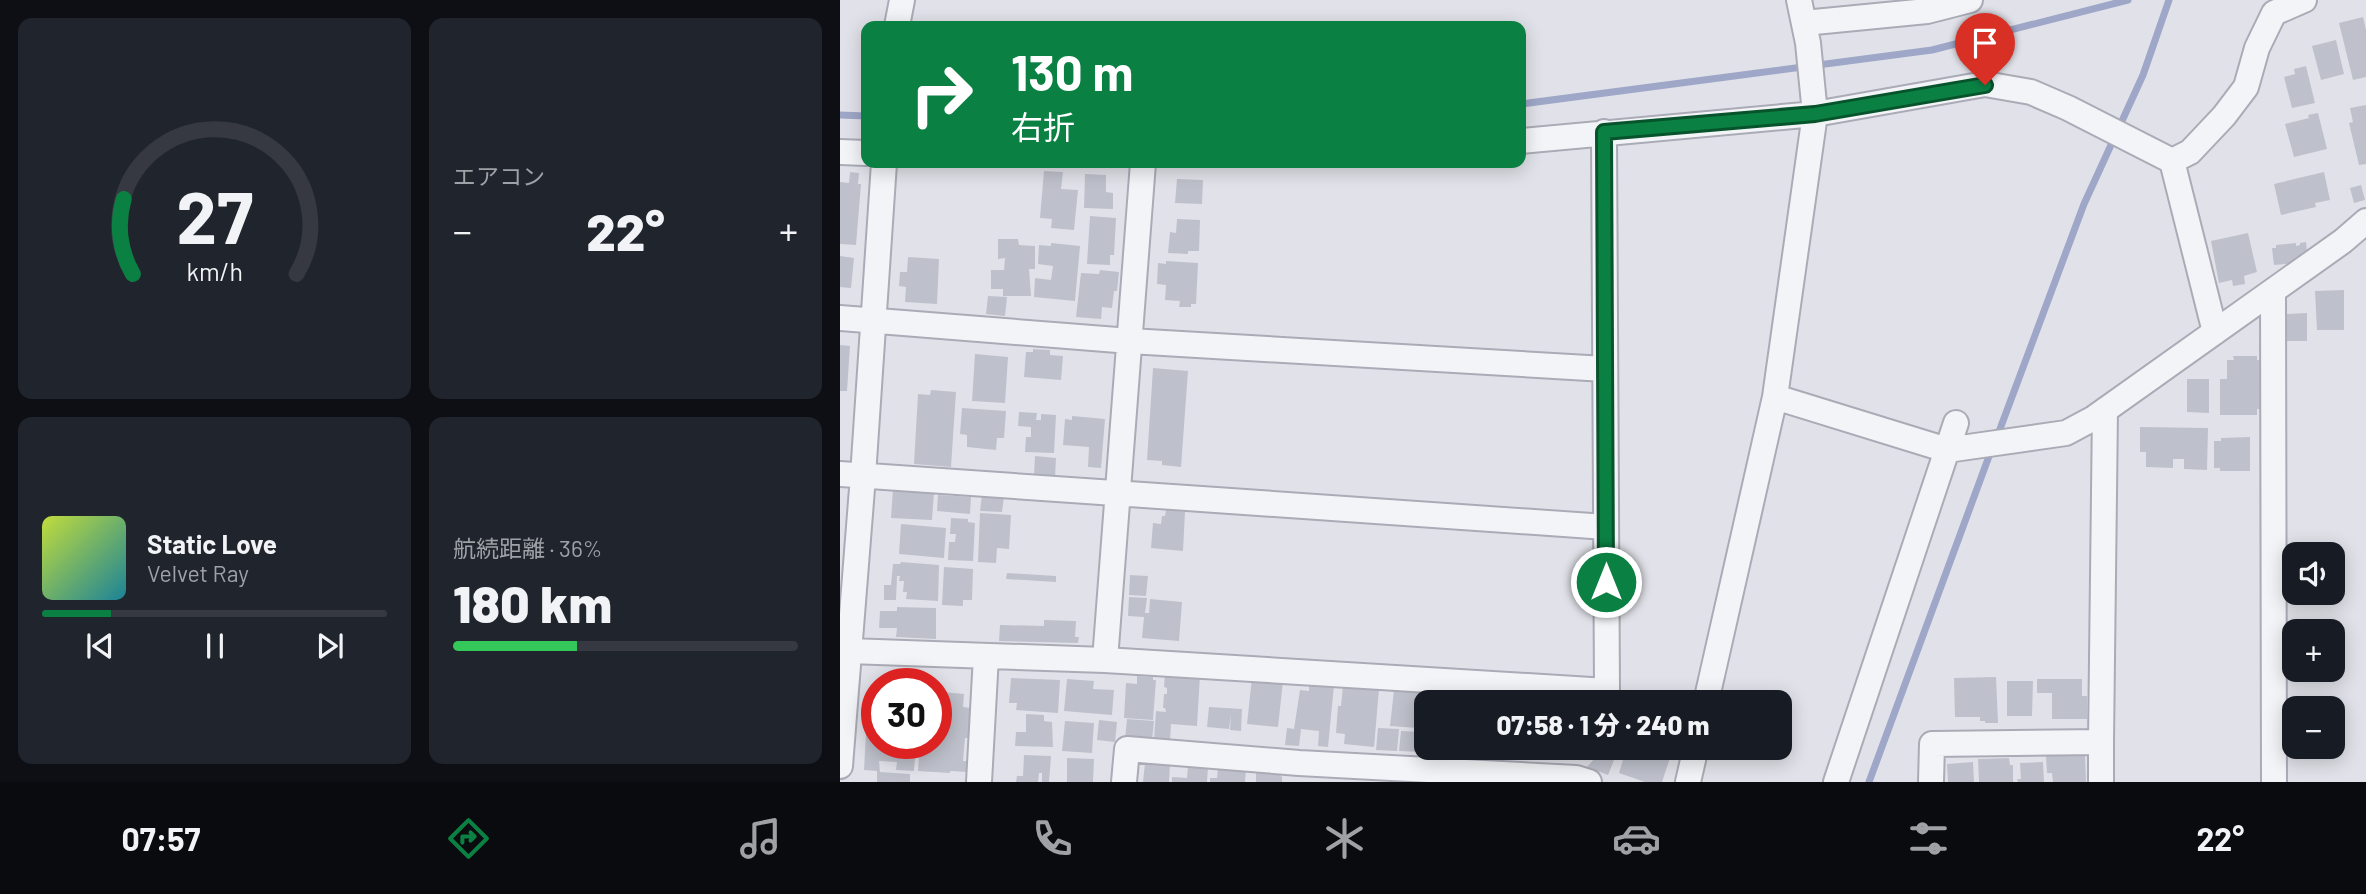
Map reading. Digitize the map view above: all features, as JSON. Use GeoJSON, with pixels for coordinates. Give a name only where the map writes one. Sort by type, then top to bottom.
{"type":"FeatureCollection","features":[{"type":"Feature","properties":{"kind":"street"},"geometry":{"type":"LineString","coordinates":[[898,21],[902,0]]}},
{"type":"Feature","properties":{"kind":"street"},"geometry":{"type":"LineString","coordinates":[[1709,690],[1774,397],[1814,108],[1804,22],[1927,11],[1970,0]]}},
{"type":"Feature","properties":{"kind":"street"},"geometry":{"type":"LineString","coordinates":[[1526,140],[1814,108],[1985,85],[2031,92],[2166,157],[2190,152],[2224,116],[2246,87],[2257,48],[2274,13],[2304,0]]}},
{"type":"Feature","properties":{"kind":"street"},"geometry":{"type":"LineString","coordinates":[[845,650],[1105,660],[1607,691],[1604,132]]}},
{"type":"Feature","properties":{"kind":"street"},"geometry":{"type":"LineString","coordinates":[[840,152],[861,153]]}},
{"type":"Feature","properties":{"kind":"street"},"geometry":{"type":"LineString","coordinates":[[2166,157],[2215,332]]}},
{"type":"Feature","properties":{"kind":"street"},"geometry":{"type":"LineString","coordinates":[[840,765],[851,475],[874,321],[884,168]]}},
{"type":"Feature","properties":{"kind":"street"},"geometry":{"type":"LineString","coordinates":[[1105,660],[1143,168]]}},
{"type":"Feature","properties":{"kind":"street"},"geometry":{"type":"LineString","coordinates":[[1774,397],[1952,449],[2066,433],[2105,410],[2343,241],[2366,221]]}},
{"type":"Feature","properties":{"kind":"street"},"geometry":{"type":"LineString","coordinates":[[2273,291],[2274,782]]}},
{"type":"Feature","properties":{"kind":"street"},"geometry":{"type":"LineString","coordinates":[[840,318],[1130,341],[1605,369]]}},
{"type":"Feature","properties":{"kind":"street"},"geometry":{"type":"LineString","coordinates":[[2101,782],[2105,410]]}},
{"type":"Feature","properties":{"kind":"street"},"geometry":{"type":"LineString","coordinates":[[1836,782],[1952,449],[1956,423]]}},
{"type":"Feature","properties":{"kind":"street"},"geometry":{"type":"LineString","coordinates":[[851,475],[1606,527]]}},
{"type":"Feature","properties":{"kind":"street"},"geometry":{"type":"LineString","coordinates":[[979,782],[986,656]]}},
{"type":"Feature","properties":{"kind":"street"},"geometry":{"type":"LineString","coordinates":[[1931,782],[1932,744],[2101,742]]}},
{"type":"Feature","properties":{"kind":"street"},"geometry":{"type":"LineString","coordinates":[[1124,782],[1126,749],[1298,772],[1576,778],[1589,782]]}},
{"type":"Feature","properties":{"kind":"street"},"geometry":{"type":"LineString","coordinates":[[1688,782],[1693,760]]}},
{"type":"Feature","properties":{"kind":"building"},"geometry":{"type":"Polygon","coordinates":[[[2363,17],[2366,30],[2366,77],[2353,80],[2339,23],[2363,17]]]}},
{"type":"Feature","properties":{"kind":"building"},"geometry":{"type":"Polygon","coordinates":[[[2336,40],[2344,74],[2321,80],[2312,46],[2336,40]]]}},
{"type":"Feature","properties":{"kind":"building"},"geometry":{"type":"Polygon","coordinates":[[[2306,66],[2315,103],[2292,108],[2284,77],[2295,74],[2294,69],[2306,66]]]}},
{"type":"Feature","properties":{"kind":"building"},"geometry":{"type":"Polygon","coordinates":[[[2366,105],[2366,164],[2359,165],[2349,123],[2353,122],[2350,108],[2366,105]]]}},
{"type":"Feature","properties":{"kind":"building"},"geometry":{"type":"Polygon","coordinates":[[[2318,113],[2327,149],[2294,157],[2285,124],[2318,113]]]}},
{"type":"Feature","properties":{"kind":"building"},"geometry":{"type":"Polygon","coordinates":[[[1044,171],[1063,172],[1061,189],[1078,190],[1074,230],[1051,228],[1052,219],[1040,218],[1044,171]]]}},
{"type":"Feature","properties":{"kind":"building"},"geometry":{"type":"Polygon","coordinates":[[[850,172],[859,173],[858,184],[861,184],[856,245],[840,244],[840,182],[849,183],[850,172]]]}},
{"type":"Feature","properties":{"kind":"building"},"geometry":{"type":"Polygon","coordinates":[[[2324,172],[2330,200],[2315,203],[2316,207],[2281,215],[2274,184],[2324,172]]]}},
{"type":"Feature","properties":{"kind":"building"},"geometry":{"type":"Polygon","coordinates":[[[1085,174],[1106,175],[1106,192],[1113,193],[1113,209],[1084,208],[1085,174]]]}},
{"type":"Feature","properties":{"kind":"building"},"geometry":{"type":"Polygon","coordinates":[[[1177,179],[1203,180],[1202,204],[1175,203],[1177,179]]]}},
{"type":"Feature","properties":{"kind":"building"},"geometry":{"type":"Polygon","coordinates":[[[2361,185],[2365,200],[2354,203],[2350,188],[2361,185]]]}},
{"type":"Feature","properties":{"kind":"building"},"geometry":{"type":"Polygon","coordinates":[[[1090,216],[1116,218],[1114,255],[1110,255],[1110,265],[1087,264],[1090,216]]]}},
{"type":"Feature","properties":{"kind":"building"},"geometry":{"type":"Polygon","coordinates":[[[1177,219],[1200,220],[1199,251],[1188,251],[1188,254],[1168,253],[1170,232],[1176,233],[1177,219]]]}},
{"type":"Feature","properties":{"kind":"building"},"geometry":{"type":"Polygon","coordinates":[[[2248,233],[2257,272],[2244,276],[2245,284],[2233,286],[2232,280],[2219,283],[2211,241],[2248,233]]]}},
{"type":"Feature","properties":{"kind":"building"},"geometry":{"type":"Polygon","coordinates":[[[998,239],[1018,239],[1019,245],[1035,246],[1035,269],[1029,269],[1031,296],[1003,296],[1003,289],[991,289],[991,270],[1004,270],[1005,258],[998,259],[998,239]]]}},
{"type":"Feature","properties":{"kind":"building"},"geometry":{"type":"Polygon","coordinates":[[[2306,242],[2307,252],[2302,253],[2303,259],[2295,260],[2295,263],[2274,265],[2272,248],[2276,248],[2276,245],[2296,243],[2296,246],[2306,242]]]}},
{"type":"Feature","properties":{"kind":"building"},"geometry":{"type":"Polygon","coordinates":[[[1051,243],[1080,246],[1075,301],[1034,297],[1035,278],[1051,280],[1053,266],[1038,264],[1039,245],[1051,246],[1051,243]]]}},
{"type":"Feature","properties":{"kind":"building"},"geometry":{"type":"Polygon","coordinates":[[[840,256],[854,258],[851,288],[840,287],[840,256]]]}},
{"type":"Feature","properties":{"kind":"building"},"geometry":{"type":"Polygon","coordinates":[[[908,257],[939,259],[937,304],[905,302],[906,287],[899,286],[900,272],[907,272],[908,257]]]}},
{"type":"Feature","properties":{"kind":"building"},"geometry":{"type":"Polygon","coordinates":[[[1166,261],[1198,263],[1196,304],[1179,307],[1180,301],[1165,300],[1166,285],[1157,284],[1158,263],[1166,264],[1166,261]]]}},
{"type":"Feature","properties":{"kind":"building"},"geometry":{"type":"Polygon","coordinates":[[[1100,270],[1119,272],[1112,308],[1102,307],[1101,319],[1076,317],[1081,273],[1099,274],[1100,270]]]}},
{"type":"Feature","properties":{"kind":"building"},"geometry":{"type":"Polygon","coordinates":[[[2344,290],[2344,330],[2317,330],[2315,291],[2344,290]]]}},
{"type":"Feature","properties":{"kind":"building"},"geometry":{"type":"Polygon","coordinates":[[[988,296],[1007,297],[1005,316],[986,314],[988,296]]]}},
{"type":"Feature","properties":{"kind":"building"},"geometry":{"type":"Polygon","coordinates":[[[2307,313],[2307,341],[2287,341],[2287,314],[2307,313]]]}},
{"type":"Feature","properties":{"kind":"building"},"geometry":{"type":"Polygon","coordinates":[[[840,345],[850,346],[847,391],[840,391],[840,345]]]}},
{"type":"Feature","properties":{"kind":"building"},"geometry":{"type":"Polygon","coordinates":[[[1033,349],[1050,350],[1050,355],[1063,356],[1061,380],[1024,377],[1026,352],[1033,352],[1033,349]]]}},
{"type":"Feature","properties":{"kind":"building"},"geometry":{"type":"Polygon","coordinates":[[[975,354],[1008,357],[1005,403],[972,401],[975,354]]]}},
{"type":"Feature","properties":{"kind":"building"},"geometry":{"type":"Polygon","coordinates":[[[2233,356],[2257,356],[2257,360],[2260,360],[2261,409],[2257,409],[2257,415],[2220,415],[2220,379],[2227,379],[2227,360],[2234,360],[2233,356]]]}},
{"type":"Feature","properties":{"kind":"building"},"geometry":{"type":"Polygon","coordinates":[[[1153,368],[1188,371],[1181,467],[1147,460],[1153,368]]]}},
{"type":"Feature","properties":{"kind":"building"},"geometry":{"type":"Polygon","coordinates":[[[2187,379],[2209,379],[2209,413],[2187,412],[2187,379]]]}},
{"type":"Feature","properties":{"kind":"building"},"geometry":{"type":"Polygon","coordinates":[[[931,390],[956,392],[951,467],[914,464],[918,394],[930,395],[931,390]]]}},
{"type":"Feature","properties":{"kind":"building"},"geometry":{"type":"Polygon","coordinates":[[[962,408],[1006,411],[1004,438],[997,438],[996,450],[967,447],[967,435],[960,434],[962,408]]]}},
{"type":"Feature","properties":{"kind":"building"},"geometry":{"type":"Polygon","coordinates":[[[1019,412],[1037,413],[1036,420],[1041,420],[1041,414],[1056,415],[1054,453],[1025,452],[1026,437],[1031,437],[1031,427],[1018,426],[1019,412]]]}},
{"type":"Feature","properties":{"kind":"building"},"geometry":{"type":"Polygon","coordinates":[[[1072,416],[1105,419],[1101,468],[1088,467],[1089,447],[1063,445],[1065,419],[1072,420],[1072,416]]]}},
{"type":"Feature","properties":{"kind":"building"},"geometry":{"type":"Polygon","coordinates":[[[2140,427],[2208,428],[2207,470],[2184,469],[2184,459],[2173,459],[2173,468],[2146,467],[2146,452],[2140,452],[2140,427]]]}},
{"type":"Feature","properties":{"kind":"building"},"geometry":{"type":"Polygon","coordinates":[[[2250,437],[2250,471],[2220,471],[2220,468],[2214,468],[2214,441],[2221,441],[2221,438],[2250,437]]]}},
{"type":"Feature","properties":{"kind":"building"},"geometry":{"type":"Polygon","coordinates":[[[1035,456],[1056,458],[1055,477],[1034,475],[1035,456]]]}},
{"type":"Feature","properties":{"kind":"building"},"geometry":{"type":"Polygon","coordinates":[[[893,489],[934,492],[932,520],[891,518],[893,489]]]}},
{"type":"Feature","properties":{"kind":"building"},"geometry":{"type":"Polygon","coordinates":[[[938,495],[971,497],[970,514],[937,511],[938,495]]]}},
{"type":"Feature","properties":{"kind":"building"},"geometry":{"type":"Polygon","coordinates":[[[982,495],[1004,497],[1002,512],[980,511],[982,495]]]}},
{"type":"Feature","properties":{"kind":"building"},"geometry":{"type":"Polygon","coordinates":[[[1166,510],[1185,512],[1183,551],[1151,548],[1153,523],[1161,524],[1166,510]]]}},
{"type":"Feature","properties":{"kind":"building"},"geometry":{"type":"Polygon","coordinates":[[[980,513],[1011,515],[1009,549],[997,548],[996,563],[978,562],[980,513]]]}},
{"type":"Feature","properties":{"kind":"building"},"geometry":{"type":"Polygon","coordinates":[[[951,518],[968,519],[968,522],[975,523],[973,561],[948,560],[949,542],[955,542],[956,534],[950,534],[951,518]]]}},
{"type":"Feature","properties":{"kind":"building"},"geometry":{"type":"Polygon","coordinates":[[[901,524],[946,528],[944,558],[899,554],[901,524]]]}},
{"type":"Feature","properties":{"kind":"building"},"geometry":{"type":"Polygon","coordinates":[[[901,562],[939,565],[938,601],[906,599],[907,592],[903,592],[904,581],[899,581],[900,576],[897,576],[896,600],[884,600],[884,585],[891,585],[893,564],[901,562]]]}},
{"type":"Feature","properties":{"kind":"building"},"geometry":{"type":"Polygon","coordinates":[[[944,567],[973,569],[972,600],[963,600],[963,606],[942,605],[944,567]]]}},
{"type":"Feature","properties":{"kind":"building"},"geometry":{"type":"Polygon","coordinates":[[[1007,573],[1056,576],[1056,582],[1006,579],[1007,573]]]}},
{"type":"Feature","properties":{"kind":"building"},"geometry":{"type":"Polygon","coordinates":[[[1130,575],[1148,576],[1146,596],[1129,595],[1130,575]]]}},
{"type":"Feature","properties":{"kind":"building"},"geometry":{"type":"Polygon","coordinates":[[[1129,597],[1147,598],[1145,613],[1149,613],[1150,599],[1182,602],[1179,641],[1142,638],[1144,617],[1128,616],[1129,597]]]}},
{"type":"Feature","properties":{"kind":"building"},"geometry":{"type":"Polygon","coordinates":[[[897,607],[936,608],[936,639],[896,637],[897,628],[879,628],[880,611],[897,611],[897,607]]]}},
{"type":"Feature","properties":{"kind":"building"},"geometry":{"type":"Polygon","coordinates":[[[1044,620],[1076,621],[1075,637],[1079,637],[1078,643],[999,641],[1000,625],[1044,626],[1044,620]]]}},
{"type":"Feature","properties":{"kind":"building"},"geometry":{"type":"Polygon","coordinates":[[[1165,673],[1200,675],[1197,726],[1171,724],[1170,741],[1154,740],[1156,711],[1166,712],[1163,708],[1164,694],[1167,694],[1167,688],[1164,687],[1165,673]]]}},
{"type":"Feature","properties":{"kind":"building"},"geometry":{"type":"Polygon","coordinates":[[[1137,676],[1153,677],[1153,680],[1156,680],[1153,720],[1124,718],[1126,683],[1137,684],[1137,676]]]}},
{"type":"Feature","properties":{"kind":"building"},"geometry":{"type":"Polygon","coordinates":[[[1996,677],[1998,723],[1985,723],[1980,721],[1980,717],[1955,717],[1954,678],[1996,677]]]}},
{"type":"Feature","properties":{"kind":"building"},"geometry":{"type":"Polygon","coordinates":[[[1011,678],[1060,680],[1058,713],[1016,710],[1017,703],[1009,703],[1011,678]]]}},
{"type":"Feature","properties":{"kind":"building"},"geometry":{"type":"Polygon","coordinates":[[[1252,678],[1283,681],[1278,727],[1247,724],[1252,678]]]}},
{"type":"Feature","properties":{"kind":"building"},"geometry":{"type":"Polygon","coordinates":[[[1067,679],[1094,681],[1093,689],[1114,690],[1112,715],[1064,711],[1067,679]]]}},
{"type":"Feature","properties":{"kind":"building"},"geometry":{"type":"Polygon","coordinates":[[[2037,679],[2082,679],[2082,696],[2087,696],[2087,719],[2052,719],[2052,693],[2037,693],[2037,679]]]}},
{"type":"Feature","properties":{"kind":"building"},"geometry":{"type":"Polygon","coordinates":[[[2007,681],[2033,681],[2032,716],[2007,716],[2007,681]]]}},
{"type":"Feature","properties":{"kind":"building"},"geometry":{"type":"Polygon","coordinates":[[[1309,684],[1334,685],[1328,747],[1318,746],[1319,731],[1301,729],[1299,746],[1285,745],[1287,728],[1294,729],[1300,690],[1309,691],[1309,684]]]}},
{"type":"Feature","properties":{"kind":"building"},"geometry":{"type":"Polygon","coordinates":[[[1343,686],[1379,689],[1374,747],[1344,744],[1345,734],[1336,733],[1343,686]]]}},
{"type":"Feature","properties":{"kind":"building"},"geometry":{"type":"Polygon","coordinates":[[[1394,690],[1414,692],[1414,728],[1390,726],[1394,690]]]}},
{"type":"Feature","properties":{"kind":"building"},"geometry":{"type":"Polygon","coordinates":[[[952,693],[964,694],[963,707],[971,708],[969,738],[965,738],[963,761],[968,761],[967,772],[918,771],[919,759],[952,759],[952,693]]]}},
{"type":"Feature","properties":{"kind":"building"},"geometry":{"type":"Polygon","coordinates":[[[1209,707],[1242,709],[1241,731],[1230,730],[1231,714],[1229,729],[1207,727],[1209,707]]]}},
{"type":"Feature","properties":{"kind":"building"},"geometry":{"type":"Polygon","coordinates":[[[1026,714],[1044,715],[1044,721],[1052,722],[1053,747],[1015,746],[1016,732],[1026,732],[1026,714]]]}},
{"type":"Feature","properties":{"kind":"building"},"geometry":{"type":"Polygon","coordinates":[[[1127,719],[1154,721],[1152,740],[1125,739],[1127,719]]]}},
{"type":"Feature","properties":{"kind":"building"},"geometry":{"type":"Polygon","coordinates":[[[1099,720],[1117,722],[1115,742],[1097,740],[1099,720]]]}},
{"type":"Feature","properties":{"kind":"building"},"geometry":{"type":"Polygon","coordinates":[[[1065,721],[1094,723],[1092,753],[1062,751],[1065,721]]]}},
{"type":"Feature","properties":{"kind":"building"},"geometry":{"type":"Polygon","coordinates":[[[1378,728],[1399,729],[1397,751],[1376,750],[1378,728]]]}},
{"type":"Feature","properties":{"kind":"building"},"geometry":{"type":"Polygon","coordinates":[[[1401,731],[1414,732],[1414,752],[1399,751],[1401,731]]]}},
{"type":"Feature","properties":{"kind":"building"},"geometry":{"type":"Polygon","coordinates":[[[2085,754],[2086,782],[2053,782],[2052,773],[2047,773],[2046,756],[2085,754]]]}},
{"type":"Feature","properties":{"kind":"building"},"geometry":{"type":"Polygon","coordinates":[[[1024,755],[1051,756],[1049,782],[1042,782],[1042,773],[1039,773],[1038,782],[1016,782],[1017,776],[1023,776],[1024,755]]]}},
{"type":"Feature","properties":{"kind":"building"},"geometry":{"type":"Polygon","coordinates":[[[1067,758],[1094,759],[1093,782],[1067,782],[1067,758]]]}},
{"type":"Feature","properties":{"kind":"building"},"geometry":{"type":"Polygon","coordinates":[[[2009,758],[2010,765],[2013,765],[2013,782],[1979,782],[1978,759],[2009,758]]]}},
{"type":"Feature","properties":{"kind":"building"},"geometry":{"type":"Polygon","coordinates":[[[865,759],[915,759],[914,771],[896,770],[897,762],[879,761],[880,772],[910,774],[910,782],[877,782],[877,771],[864,770],[865,759]]]}},
{"type":"Feature","properties":{"kind":"building"},"geometry":{"type":"Polygon","coordinates":[[[1593,760],[1614,760],[1608,775],[1587,767],[1593,760]]]}},
{"type":"Feature","properties":{"kind":"building"},"geometry":{"type":"Polygon","coordinates":[[[1623,760],[1669,760],[1662,782],[1645,782],[1619,773],[1623,760]]]}},
{"type":"Feature","properties":{"kind":"building"},"geometry":{"type":"Polygon","coordinates":[[[1973,762],[1974,782],[1948,782],[1947,764],[1973,762]]]}},
{"type":"Feature","properties":{"kind":"building"},"geometry":{"type":"Polygon","coordinates":[[[2043,762],[2044,782],[2018,782],[2017,779],[2021,779],[2020,763],[2043,762]]]}},
{"type":"Feature","properties":{"kind":"building"},"geometry":{"type":"Polygon","coordinates":[[[1145,763],[1170,765],[1169,782],[1143,782],[1145,763]]]}},
{"type":"Feature","properties":{"kind":"building"},"geometry":{"type":"Polygon","coordinates":[[[1188,766],[1208,767],[1207,782],[1172,782],[1172,777],[1187,778],[1188,766]]]}},
{"type":"Feature","properties":{"kind":"building"},"geometry":{"type":"Polygon","coordinates":[[[1218,768],[1246,770],[1245,782],[1210,782],[1210,778],[1217,778],[1218,768]]]}},
{"type":"Feature","properties":{"kind":"building"},"geometry":{"type":"Polygon","coordinates":[[[1256,769],[1275,770],[1282,777],[1282,782],[1256,782],[1256,769]]]}},
{"type":"Feature","properties":{"kind":"waterway"},"geometry":{"type":"LineString","coordinates":[[1526,103],[1932,50],[2128,0]]}},
{"type":"Feature","properties":{"kind":"waterway"},"geometry":{"type":"LineString","coordinates":[[1997,437],[2084,204],[2143,75],[2169,0]]}},
{"type":"Feature","properties":{"kind":"waterway"},"geometry":{"type":"LineString","coordinates":[[840,115],[861,116]]}},
{"type":"Feature","properties":{"kind":"waterway"},"geometry":{"type":"LineString","coordinates":[[1869,782],[1992,448]]}},
{"type":"Feature","properties":{"kind":"route"},"geometry":{"type":"LineString","coordinates":[[1606,582],[1604,132],[1815,114],[1985,85]]}}]}
